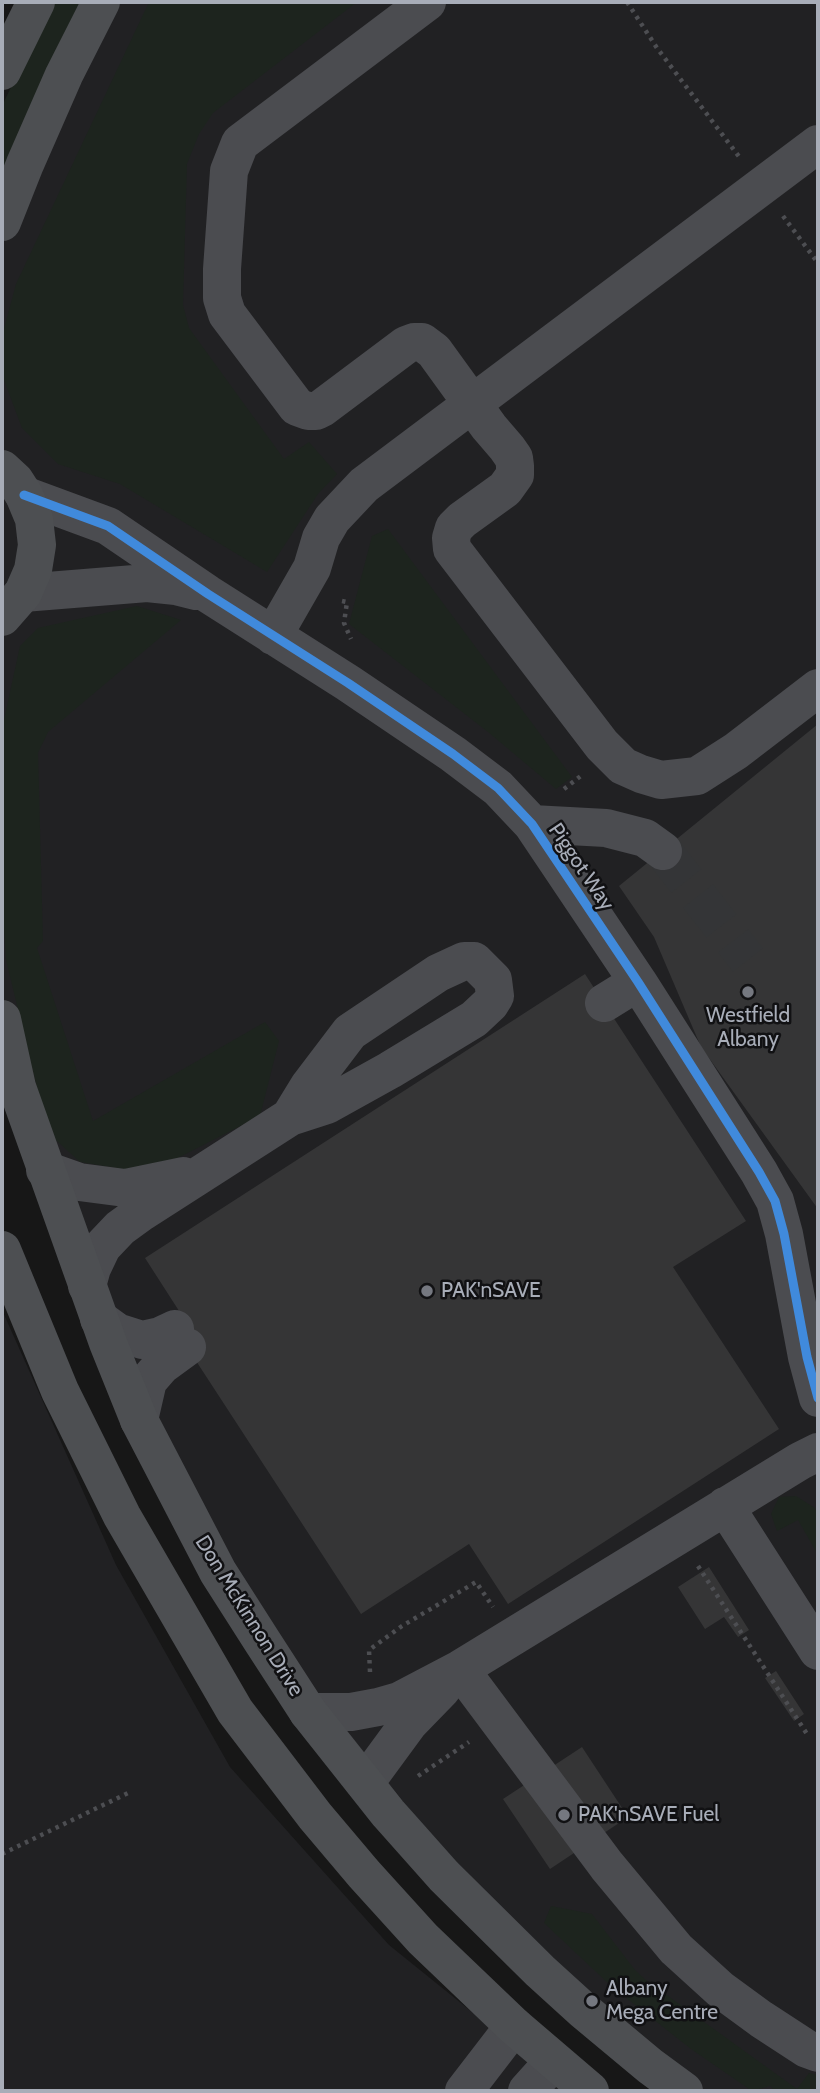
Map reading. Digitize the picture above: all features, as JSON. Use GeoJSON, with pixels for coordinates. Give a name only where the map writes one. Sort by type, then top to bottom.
{"type":"FeatureCollection","features":[{"type":"Feature","properties":{"kind":"main road"},"geometry":{"type":"LineString","coordinates":[[2,71],[36,2]]}},
{"type":"Feature","properties":{"kind":"main road"},"geometry":{"type":"LineString","coordinates":[[2,222],[64,75],[101,2]]}},
{"type":"Feature","properties":{"kind":"main road"},"geometry":{"type":"LineString","coordinates":[[8,475],[34,519],[37,545],[33,570],[12,605]]}},
{"type":"Feature","properties":{"kind":"main road","name":"Don McKinnon Drive"},"geometry":{"type":"LineString","coordinates":[[2,1019],[16,1087],[93,1303],[139,1420],[218,1572],[309,1712],[387,1813],[444,1876],[540,1971],[631,2051],[684,2091]]}},
{"type":"Feature","properties":{"kind":"main road"},"geometry":{"type":"LineString","coordinates":[[2,1250],[60,1391],[122,1516],[235,1711],[315,1815],[423,1939],[514,2026],[590,2091]]}},
{"type":"Feature","properties":{"kind":"street"},"geometry":{"type":"LineString","coordinates":[[427,2],[240,144],[229,171],[222,269],[222,298],[227,314],[297,407],[308,411],[322,408],[406,345],[414,342],[428,345],[434,351],[507,447],[513,458],[515,475],[505,489],[454,528],[452,549],[602,745],[623,766],[661,780],[697,776],[736,751],[818,688]]}},
{"type":"Feature","properties":{"kind":"street"},"geometry":{"type":"LineString","coordinates":[[273,636],[312,568],[321,538],[332,519],[364,485],[818,144]]}},
{"type":"Feature","properties":{"kind":"street","name":"Piggot Way"},"geometry":{"type":"LineString","coordinates":[[8,475],[108,527],[348,683],[498,788],[532,824],[638,982],[775,1201],[818,1398]]}},
{"type":"Feature","properties":{"kind":"street","name":"Piggot Way"},"geometry":{"type":"LineString","coordinates":[[12,605],[147,583],[176,586],[208,594]]}},
{"type":"Feature","properties":{"kind":"street"},"geometry":{"type":"LineString","coordinates":[[532,824],[606,828],[645,838],[663,851]]}},
{"type":"Feature","properties":{"kind":"street"},"geometry":{"type":"LineString","coordinates":[[139,1420],[149,1381],[181,1338],[160,1336],[142,1340],[117,1332],[93,1303],[92,1268],[102,1247],[116,1231],[142,1212],[290,1117],[327,1105],[474,1019],[495,996],[493,979],[474,961],[464,961],[438,973],[349,1032],[290,1117]]}},
{"type":"Feature","properties":{"kind":"street"},"geometry":{"type":"LineString","coordinates":[[604,1003],[638,982]]}},
{"type":"Feature","properties":{"kind":"street"},"geometry":{"type":"LineString","coordinates":[[45,1170],[79,1182],[125,1188],[181,1177],[215,1166]]}},
{"type":"Feature","properties":{"kind":"street"},"geometry":{"type":"LineString","coordinates":[[309,1712],[351,1712],[378,1707],[399,1700],[460,1669],[818,1452]]}},
{"type":"Feature","properties":{"kind":"street"},"geometry":{"type":"LineString","coordinates":[[725,1506],[818,1651]]}},
{"type":"Feature","properties":{"kind":"street"},"geometry":{"type":"LineString","coordinates":[[460,1669],[616,1877],[676,1949],[720,1989],[807,2049],[818,2053]]}},
{"type":"Feature","properties":{"kind":"street"},"geometry":{"type":"LineString","coordinates":[[365,1783],[409,1723],[460,1669]]}},
{"type":"Feature","properties":{"kind":"street"},"geometry":{"type":"LineString","coordinates":[[464,2091],[514,2026]]}},
{"type":"Feature","properties":{"kind":"street"},"geometry":{"type":"LineString","coordinates":[[527,2091],[554,2062]]}},
{"type":"Feature","properties":{"kind":"path"},"geometry":{"type":"LineString","coordinates":[[627,2],[657,48],[818,262]]}},
{"type":"Feature","properties":{"kind":"path"},"geometry":{"type":"LineString","coordinates":[[570,784],[582,775]]}},
{"type":"Feature","properties":{"kind":"path"},"geometry":{"type":"LineString","coordinates":[[691,1556],[807,1734]]}},
{"type":"Feature","properties":{"kind":"path"},"geometry":{"type":"LineString","coordinates":[[371,1674],[369,1650],[402,1626],[476,1582],[497,1612]]}},
{"type":"Feature","properties":{"kind":"path"},"geometry":{"type":"LineString","coordinates":[[418,1777],[499,1722]]}},
{"type":"Feature","properties":{"kind":"path"},"geometry":{"type":"LineString","coordinates":[[2,1854],[128,1793]]}},
{"type":"Feature","properties":{"kind":"shaded area"},"geometry":{"type":"Polygon","coordinates":[[[53,2],[83,2],[2,179],[2,106],[53,2]]]}},
{"type":"Feature","properties":{"kind":"shaded area"},"geometry":{"type":"Polygon","coordinates":[[[101,2],[818,2],[818,2091],[684,2091],[540,1971],[218,1572],[2,1019],[2,222],[101,2]]]}},
{"type":"Feature","properties":{"kind":"shaded area"},"geometry":{"type":"Polygon","coordinates":[[[149,2],[357,2],[213,113],[199,134],[187,164],[183,305],[189,328],[284,459],[309,442],[337,474],[318,494],[267,572],[120,484],[58,464],[22,428],[4,380],[2,336],[16,284],[149,2]]]}},
{"type":"Feature","properties":{"kind":"shaded area"},"geometry":{"type":"Polygon","coordinates":[[[388,529],[572,777],[556,789],[488,732],[349,624],[372,536],[388,529]]]}},
{"type":"Feature","properties":{"kind":"shaded area"},"geometry":{"type":"Polygon","coordinates":[[[137,606],[181,620],[48,732],[38,753],[43,941],[37,948],[93,1121],[265,1022],[279,1041],[260,1116],[164,1165],[129,1170],[80,1162],[48,1133],[6,960],[2,896],[2,729],[20,646],[38,628],[137,606]]]}},
{"type":"Feature","properties":{"kind":"shaded area"},"geometry":{"type":"Polygon","coordinates":[[[2,1310],[116,1565],[230,1767],[389,1945],[570,2091],[2,2091],[2,1310]]]}},
{"type":"Feature","properties":{"kind":"shaded area"},"geometry":{"type":"Polygon","coordinates":[[[796,1496],[815,1508],[818,1515],[818,1555],[798,1520],[777,1531],[771,1514],[779,1497],[796,1496]]]}},
{"type":"Feature","properties":{"kind":"shaded area"},"geometry":{"type":"Polygon","coordinates":[[[551,1906],[592,1914],[635,1970],[646,1980],[797,2089],[809,2073],[818,2075],[818,2091],[775,2091],[770,2086],[752,2091],[691,2049],[611,1986],[544,1923],[551,1906]]]}},
{"type":"Feature","properties":{"kind":"building","name":"Westfield Albany"},"geometry":{"type":"Polygon","coordinates":[[[818,724],[818,1209],[701,1047],[654,937],[619,886],[818,724]]]}},
{"type":"Feature","properties":{"kind":"building","name":"PAK'nSAVE"},"geometry":{"type":"Polygon","coordinates":[[[585,974],[746,1221],[673,1267],[779,1429],[508,1604],[469,1544],[361,1614],[170,1321],[181,1314],[145,1258],[585,974]]]}},
{"type":"Feature","properties":{"kind":"building"},"geometry":{"type":"Polygon","coordinates":[[[709,1567],[749,1630],[738,1637],[724,1617],[705,1629],[678,1587],[709,1567]]]}},
{"type":"Feature","properties":{"kind":"building"},"geometry":{"type":"Polygon","coordinates":[[[776,1671],[804,1714],[794,1721],[765,1678],[776,1671]]]}},
{"type":"Feature","properties":{"kind":"building"},"geometry":{"type":"Polygon","coordinates":[[[582,1747],[628,1817],[550,1869],[503,1799],[582,1747]]]}},
{"type":"Feature","properties":{"kind":"tunnel"},"geometry":{"type":"LineString","coordinates":[[663,851],[748,960]]}},
{"type":"Feature","properties":{"kind":"cycle path"},"geometry":{"type":"LineString","coordinates":[[24,495],[108,526],[453,754],[498,788],[532,824],[638,982],[775,1201],[818,1398]]}},
{"type":"Feature","properties":{"kind":"place","name":"Westfield Albany"},"geometry":{"type":"Point","coordinates":[748,992]}},
{"type":"Feature","properties":{"kind":"place","name":"PAK'nSAVE"},"geometry":{"type":"Point","coordinates":[427,1291]}},
{"type":"Feature","properties":{"kind":"place","name":"PAK'nSAVE Fuel"},"geometry":{"type":"Point","coordinates":[564,1815]}},
{"type":"Feature","properties":{"kind":"place","name":"Albany Mega Centre"},"geometry":{"type":"Point","coordinates":[592,2001]}}]}
